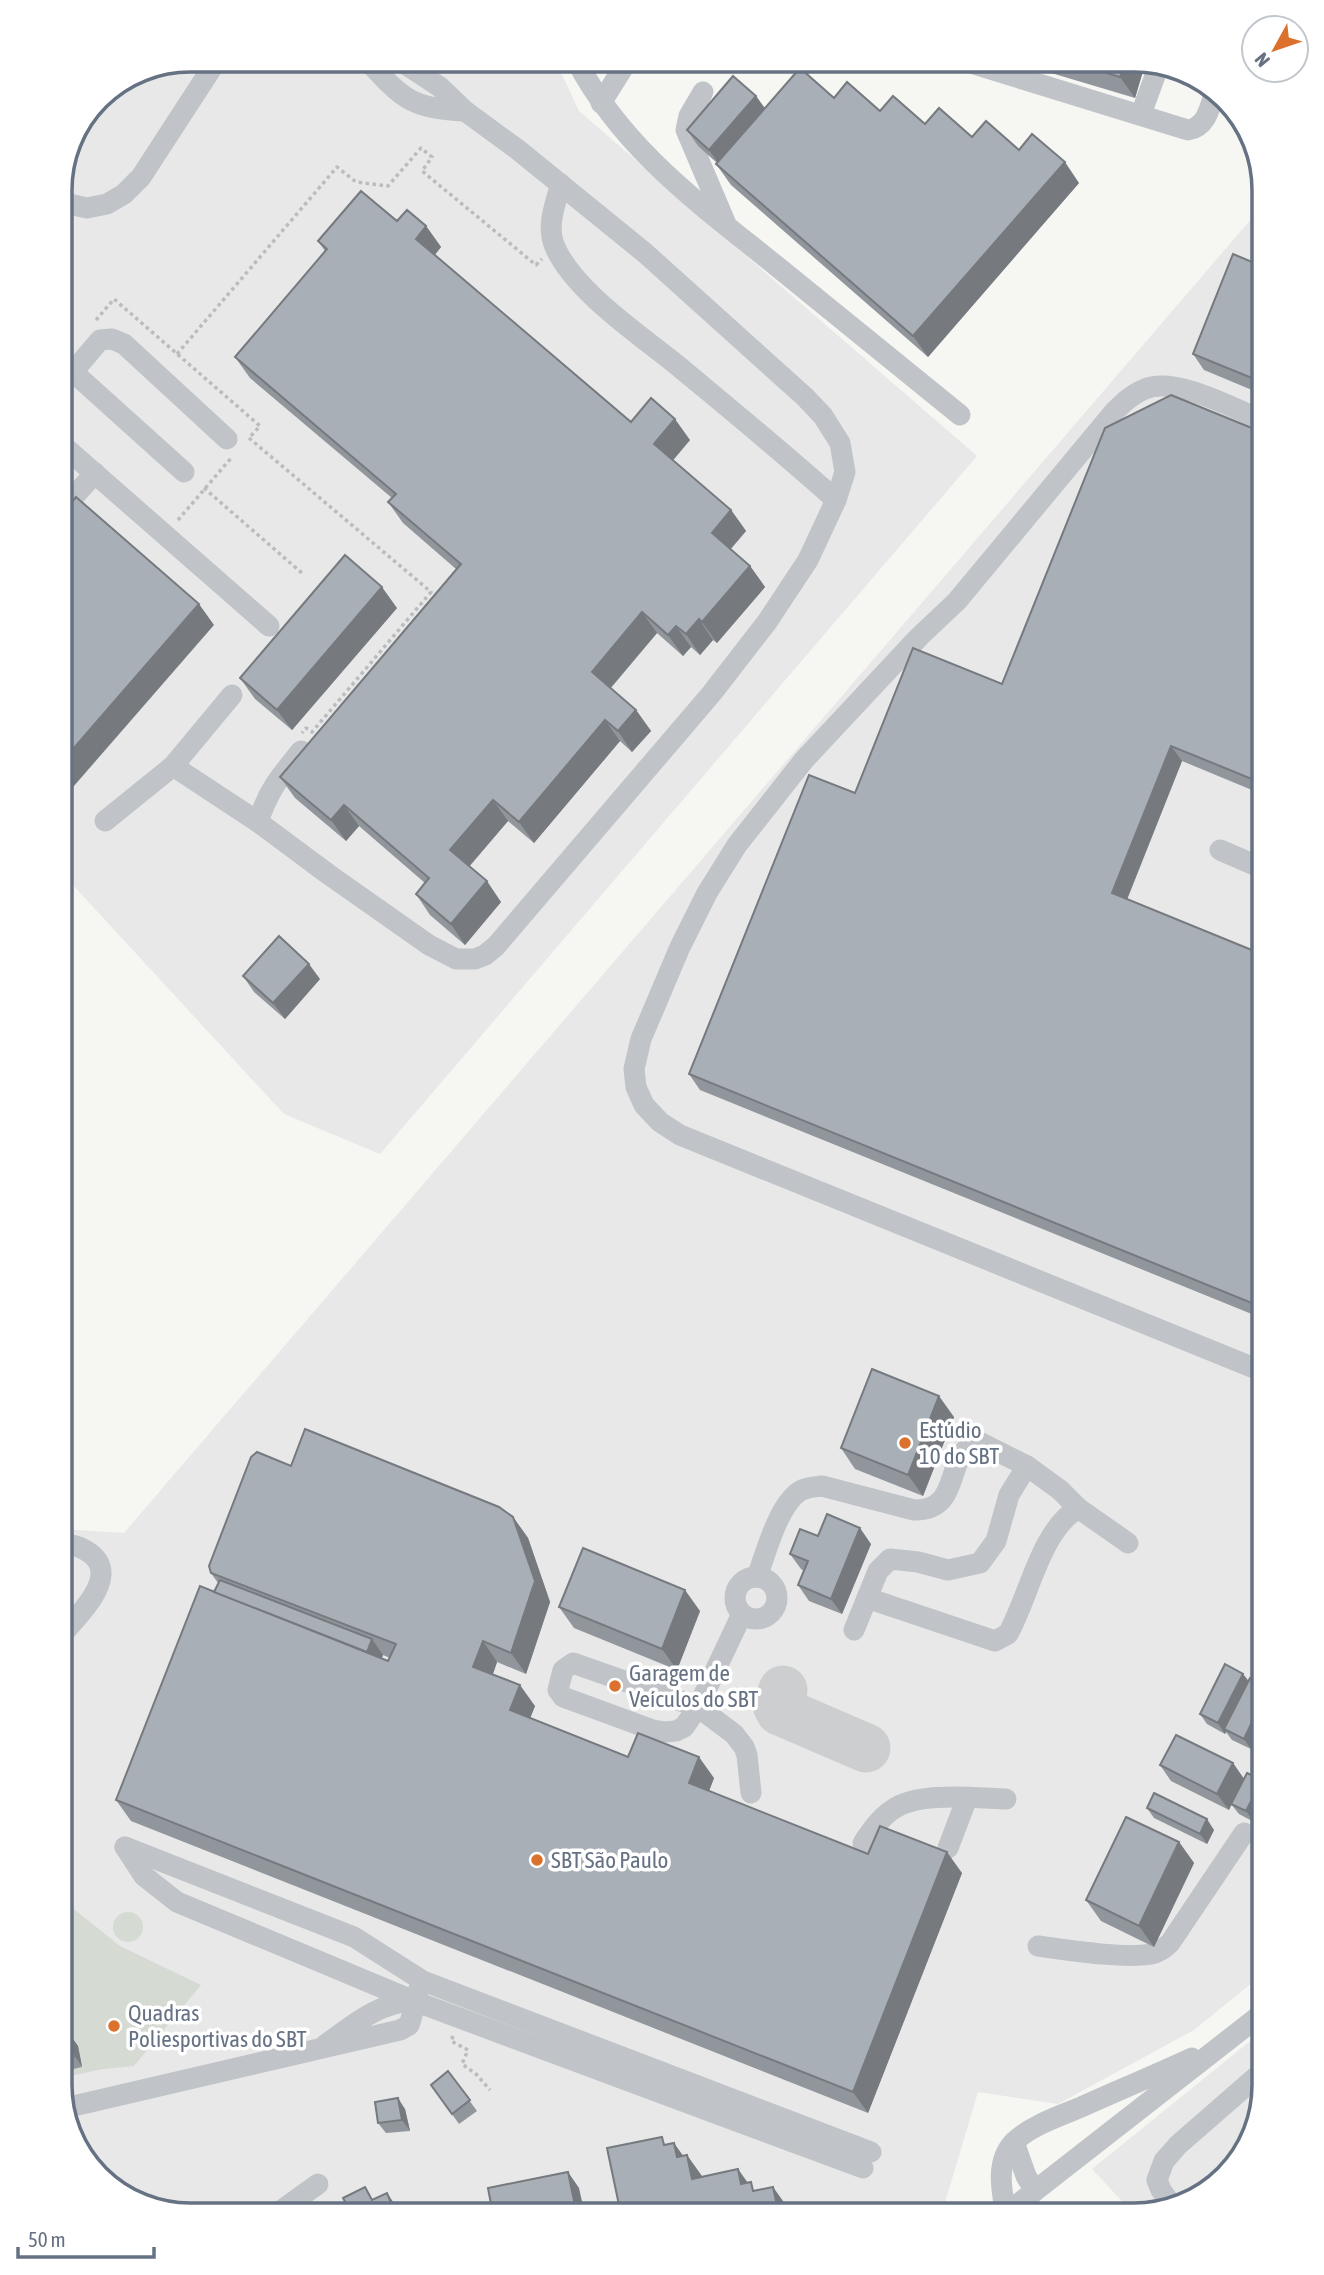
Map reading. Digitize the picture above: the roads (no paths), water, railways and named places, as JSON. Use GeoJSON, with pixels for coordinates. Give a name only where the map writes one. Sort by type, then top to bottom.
{"type":"FeatureCollection","features":[{"type":"Feature","properties":{"kind":"street"},"geometry":{"type":"LineString","coordinates":[[72,205],[87,208],[107,204],[124,194],[141,177],[209,72]]}},
{"type":"Feature","properties":{"kind":"street"},"geometry":{"type":"LineString","coordinates":[[379,72],[402,95],[419,105],[466,111]]}},
{"type":"Feature","properties":{"kind":"street"},"geometry":{"type":"LineString","coordinates":[[173,766],[258,822],[429,945],[456,959],[475,959],[485,955],[496,946],[659,755],[767,622],[808,561],[836,500],[845,471],[840,443],[823,416],[806,397],[645,253],[466,111],[440,87],[417,72]]}},
{"type":"Feature","properties":{"kind":"street"},"geometry":{"type":"LineString","coordinates":[[583,72],[601,103],[647,158],[960,415]]}},
{"type":"Feature","properties":{"kind":"street"},"geometry":{"type":"LineString","coordinates":[[601,103],[620,72]]}},
{"type":"Feature","properties":{"kind":"street"},"geometry":{"type":"LineString","coordinates":[[1001,72],[1193,130],[1205,119],[1212,101]]}},
{"type":"Feature","properties":{"kind":"street"},"geometry":{"type":"LineString","coordinates":[[1142,114],[1156,74]]}},
{"type":"Feature","properties":{"kind":"street"},"geometry":{"type":"LineString","coordinates":[[703,92],[689,116],[686,130],[726,225]]}},
{"type":"Feature","properties":{"kind":"street"},"geometry":{"type":"LineString","coordinates":[[561,184],[552,213],[551,228],[554,246],[568,269],[599,302],[780,450],[836,500]]}},
{"type":"Feature","properties":{"kind":"street"},"geometry":{"type":"LineString","coordinates":[[72,372],[100,340],[112,339],[124,344],[227,439]]}},
{"type":"Feature","properties":{"kind":"street"},"geometry":{"type":"LineString","coordinates":[[72,384],[184,472]]}},
{"type":"Feature","properties":{"kind":"street"},"geometry":{"type":"LineString","coordinates":[[1252,416],[1188,390],[1163,385],[1138,392],[1114,412],[957,601],[919,636],[804,760],[737,845],[707,893],[680,947],[641,1039],[635,1069],[636,1087],[645,1105],[660,1122],[680,1135],[1252,1367]]}},
{"type":"Feature","properties":{"kind":"street"},"geometry":{"type":"LineString","coordinates":[[72,460],[94,473],[269,626]]}},
{"type":"Feature","properties":{"kind":"street"},"geometry":{"type":"LineString","coordinates":[[72,498],[94,473]]}},
{"type":"Feature","properties":{"kind":"street"},"geometry":{"type":"LineString","coordinates":[[105,821],[173,766],[232,695]]}},
{"type":"Feature","properties":{"kind":"street"},"geometry":{"type":"LineString","coordinates":[[258,822],[266,797],[299,745]]}},
{"type":"Feature","properties":{"kind":"street"},"geometry":{"type":"LineString","coordinates":[[1220,850],[1252,864]]}},
{"type":"Feature","properties":{"kind":"street"},"geometry":{"type":"LineString","coordinates":[[757,1577],[781,1515],[798,1492],[822,1486],[914,1510],[926,1510],[935,1507],[942,1500],[965,1450],[981,1443],[1027,1466],[1060,1490],[1078,1508],[1128,1543]]}},
{"type":"Feature","properties":{"kind":"street"},"geometry":{"type":"LineString","coordinates":[[854,1630],[878,1571],[890,1559],[918,1562],[948,1570],[980,1563],[996,1541],[1009,1495],[1027,1466]]}},
{"type":"Feature","properties":{"kind":"street"},"geometry":{"type":"LineString","coordinates":[[867,1598],[995,1641],[1008,1634],[1016,1619],[1052,1532],[1065,1516],[1078,1508]]}},
{"type":"Feature","properties":{"kind":"street"},"geometry":{"type":"LineString","coordinates":[[72,1545],[82,1548],[91,1555],[99,1564],[102,1575],[94,1596],[72,1623]]}},
{"type":"Feature","properties":{"kind":"street"},"geometry":{"type":"LineString","coordinates":[[757,1577],[767,1580],[777,1595],[774,1607],[757,1619],[746,1618],[741,1614],[736,1602],[736,1590],[742,1581],[757,1577]]}},
{"type":"Feature","properties":{"kind":"street"},"geometry":{"type":"LineString","coordinates":[[741,1614],[698,1707],[684,1727],[677,1731],[653,1730],[563,1697],[558,1690],[563,1670],[573,1663],[698,1707],[734,1734],[744,1747],[751,1793]]}},
{"type":"Feature","properties":{"kind":"street"},"geometry":{"type":"LineString","coordinates":[[948,1848],[967,1798]]}},
{"type":"Feature","properties":{"kind":"street"},"geometry":{"type":"LineString","coordinates":[[863,1843],[875,1826],[893,1809],[914,1801],[1006,1799]]}},
{"type":"Feature","properties":{"kind":"street"},"geometry":{"type":"LineString","coordinates":[[1038,1946],[1124,1955],[1151,1954],[1162,1950],[1170,1943],[1244,1833]]}},
{"type":"Feature","properties":{"kind":"street"},"geometry":{"type":"LineString","coordinates":[[125,1847],[354,1937],[423,1981],[867,2160],[414,2001],[177,1902],[144,1877],[125,1847]]}},
{"type":"Feature","properties":{"kind":"street"},"geometry":{"type":"LineString","coordinates":[[414,2001],[423,1981]]}},
{"type":"Feature","properties":{"kind":"street"},"geometry":{"type":"LineString","coordinates":[[74,2106],[317,2050],[369,2014],[399,2001],[414,2001]]}},
{"type":"Feature","properties":{"kind":"street"},"geometry":{"type":"LineString","coordinates":[[1020,2203],[1252,2022]]}},
{"type":"Feature","properties":{"kind":"street"},"geometry":{"type":"LineString","coordinates":[[1003,2203],[1002,2169],[1014,2142],[1041,2124],[1223,2044]]}},
{"type":"Feature","properties":{"kind":"street"},"geometry":{"type":"LineString","coordinates":[[1167,2198],[1157,2180],[1164,2161],[1178,2145],[1252,2081]]}},
{"type":"Feature","properties":{"kind":"street"},"geometry":{"type":"LineString","coordinates":[[1014,2142],[1026,2176],[1035,2191]]}},
{"type":"Feature","properties":{"kind":"street"},"geometry":{"type":"LineString","coordinates":[[292,2203],[318,2184]]}},
{"type":"Feature","properties":{"kind":"place","name":"Estúdio 10 do SBT"},"geometry":{"type":"Point","coordinates":[905,1443]}},
{"type":"Feature","properties":{"kind":"place","name":"Garagem de Veículos do SBT"},"geometry":{"type":"Point","coordinates":[615,1686]}},
{"type":"Feature","properties":{"kind":"place","name":"SBT São Paulo"},"geometry":{"type":"Point","coordinates":[537,1860]}},
{"type":"Feature","properties":{"kind":"place","name":"Quadras Poliesportivas do SBT"},"geometry":{"type":"Point","coordinates":[114,2026]}}]}
